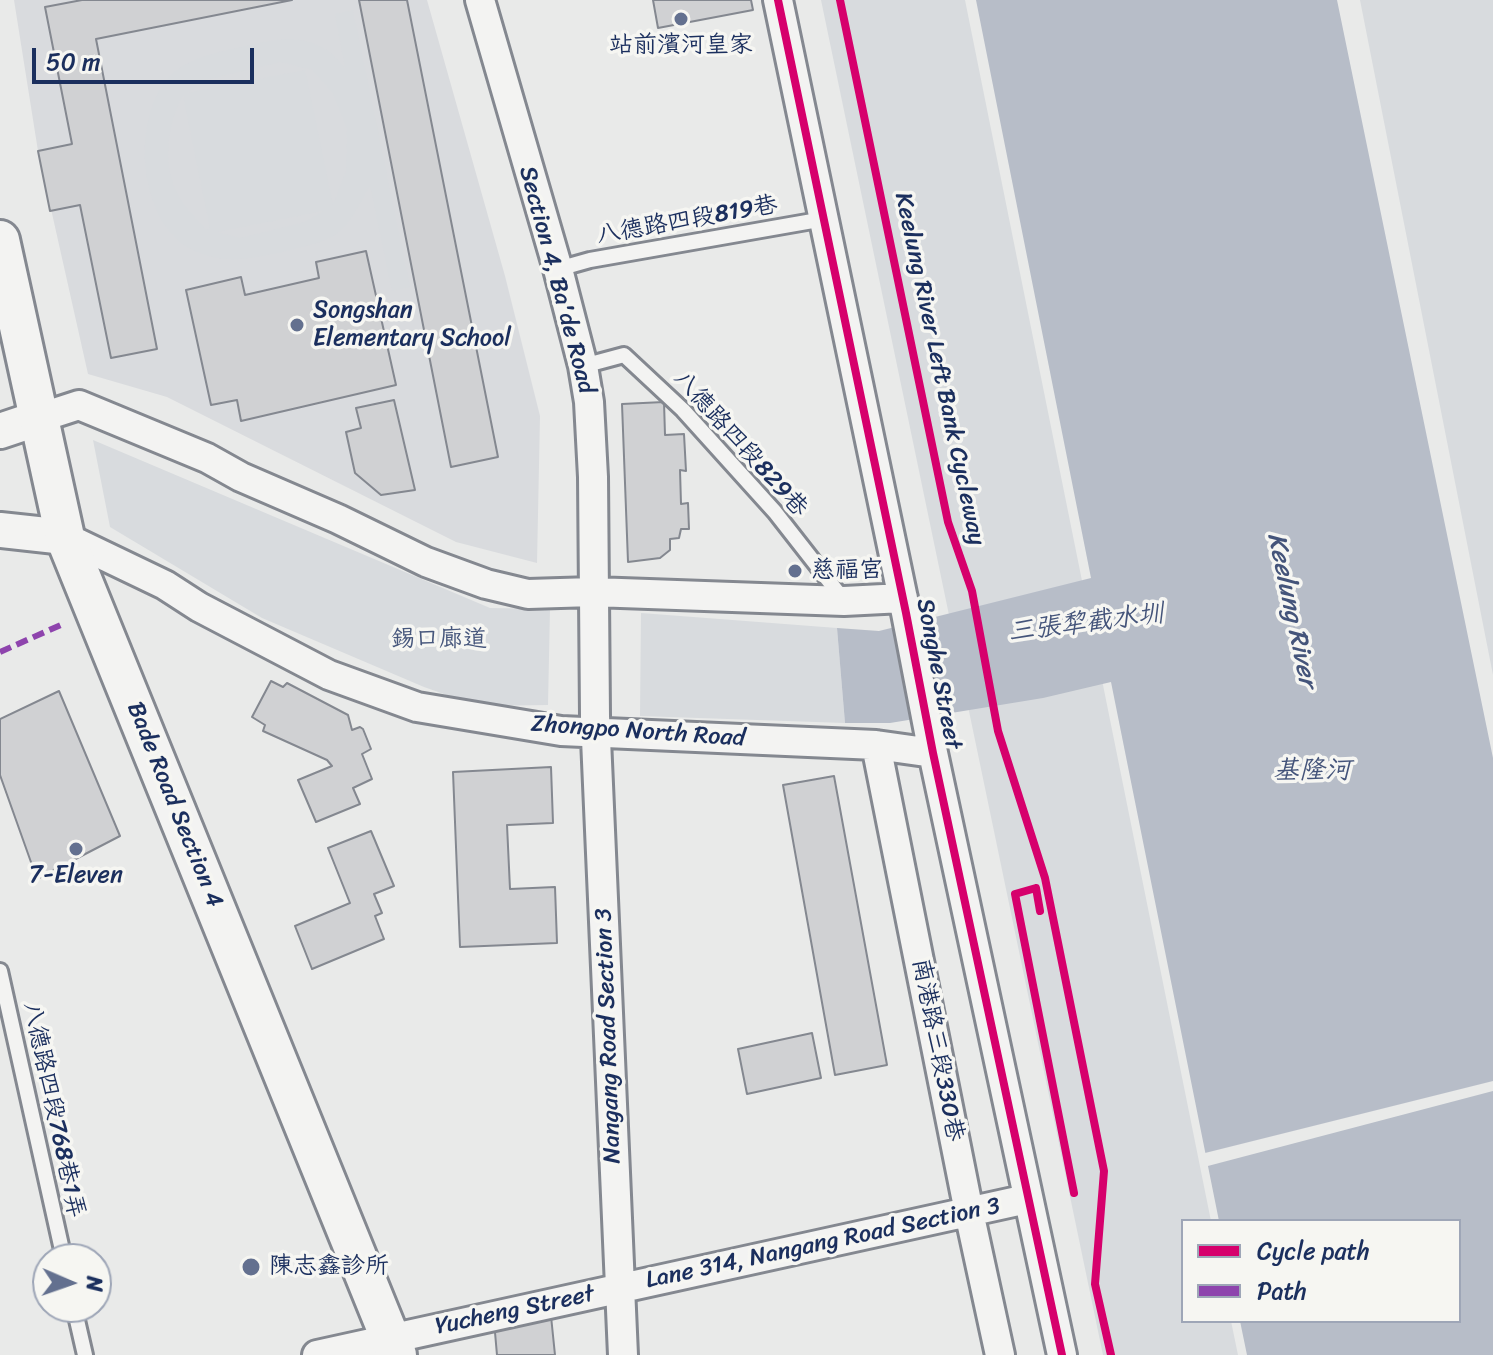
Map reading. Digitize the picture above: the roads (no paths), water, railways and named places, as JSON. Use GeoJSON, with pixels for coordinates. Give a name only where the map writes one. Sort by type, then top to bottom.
{"type":"FeatureCollection","features":[{"type":"Feature","properties":{"kind":"main road","name":"Bade Road Section 4"},"geometry":{"type":"LineString","coordinates":[[0,240],[65,537],[394,1346]]}},
{"type":"Feature","properties":{"kind":"street","name":"Section 4, Ba'de Road"},"geometry":{"type":"LineString","coordinates":[[480,0],[558,269],[589,402],[596,724]]}},
{"type":"Feature","properties":{"kind":"street","name":"Songhe Street"},"geometry":{"type":"LineString","coordinates":[[778,0],[933,753],[1062,1355]]}},
{"type":"Feature","properties":{"kind":"street"},"geometry":{"type":"LineString","coordinates":[[0,431],[79,405],[207,458],[241,477],[426,562],[486,584],[528,594],[593,603],[844,601],[904,606]]}},
{"type":"Feature","properties":{"kind":"street","name":"Zhongpo North Road"},"geometry":{"type":"LineString","coordinates":[[0,530],[65,537],[165,585],[199,607],[315,668],[417,707],[561,731],[596,724],[876,745],[933,753]]}},
{"type":"Feature","properties":{"kind":"street","name":"Nangang Road Section 3"},"geometry":{"type":"LineString","coordinates":[[596,724],[623,1355]]}},
{"type":"Feature","properties":{"kind":"street","name":"南港路三段330巷"},"geometry":{"type":"LineString","coordinates":[[876,745],[1000,1355]]}},
{"type":"Feature","properties":{"kind":"street","name":"Lane 314, Nangang Road Section 3"},"geometry":{"type":"LineString","coordinates":[[620,1288],[1027,1199]]}},
{"type":"Feature","properties":{"kind":"street","name":"Yucheng Street"},"geometry":{"type":"LineString","coordinates":[[317,1355],[394,1346],[620,1288]]}},
{"type":"Feature","properties":{"kind":"lane","name":"八德路四段819巷"},"geometry":{"type":"LineString","coordinates":[[558,269],[590,260],[824,219]]}},
{"type":"Feature","properties":{"kind":"lane","name":"八德路四段829巷"},"geometry":{"type":"LineString","coordinates":[[583,366],[624,355],[683,410],[765,500],[844,601]]}},
{"type":"Feature","properties":{"kind":"lane","name":"八德路四段768巷1弄"},"geometry":{"type":"LineString","coordinates":[[0,971],[60,1243]]}},
{"type":"Feature","properties":{"kind":"lane"},"geometry":{"type":"LineString","coordinates":[[78,1323],[85,1355]]}},
{"type":"Feature","properties":{"kind":"water","name":"基隆河"},"geometry":{"type":"Polygon","coordinates":[[[976,0],[1337,0],[1493,758],[1493,1355],[1247,1355],[1240,1323],[1461,1323],[1461,1219],[1219,1219],[1111,682],[1043,698],[890,723],[845,723],[837,628],[879,631],[1091,578],[976,0]]]}},
{"type":"Feature","properties":{"kind":"place","name":"站前濱河皇家"},"geometry":{"type":"Point","coordinates":[681,19]}},
{"type":"Feature","properties":{"kind":"place","name":"Songshan Elementary School"},"geometry":{"type":"Point","coordinates":[297,325]}},
{"type":"Feature","properties":{"kind":"place","name":"慈福宮"},"geometry":{"type":"Point","coordinates":[795,571]}},
{"type":"Feature","properties":{"kind":"place","name":"7-Eleven"},"geometry":{"type":"Point","coordinates":[76,849]}},
{"type":"Feature","properties":{"kind":"place","name":"陳志鑫診所"},"geometry":{"type":"Point","coordinates":[251,1267]}},
{"type":"Feature","properties":{"kind":"water label","name":"Keelung River"},"geometry":{"type":"Point","coordinates":[1291,610]}},
{"type":"Feature","properties":{"kind":"water label","name":"三張犂截水圳"},"geometry":{"type":"Point","coordinates":[1086,624]}},
{"type":"Feature","properties":{"kind":"park label","name":"錫口廊道"},"geometry":{"type":"Point","coordinates":[439,640]}}]}
